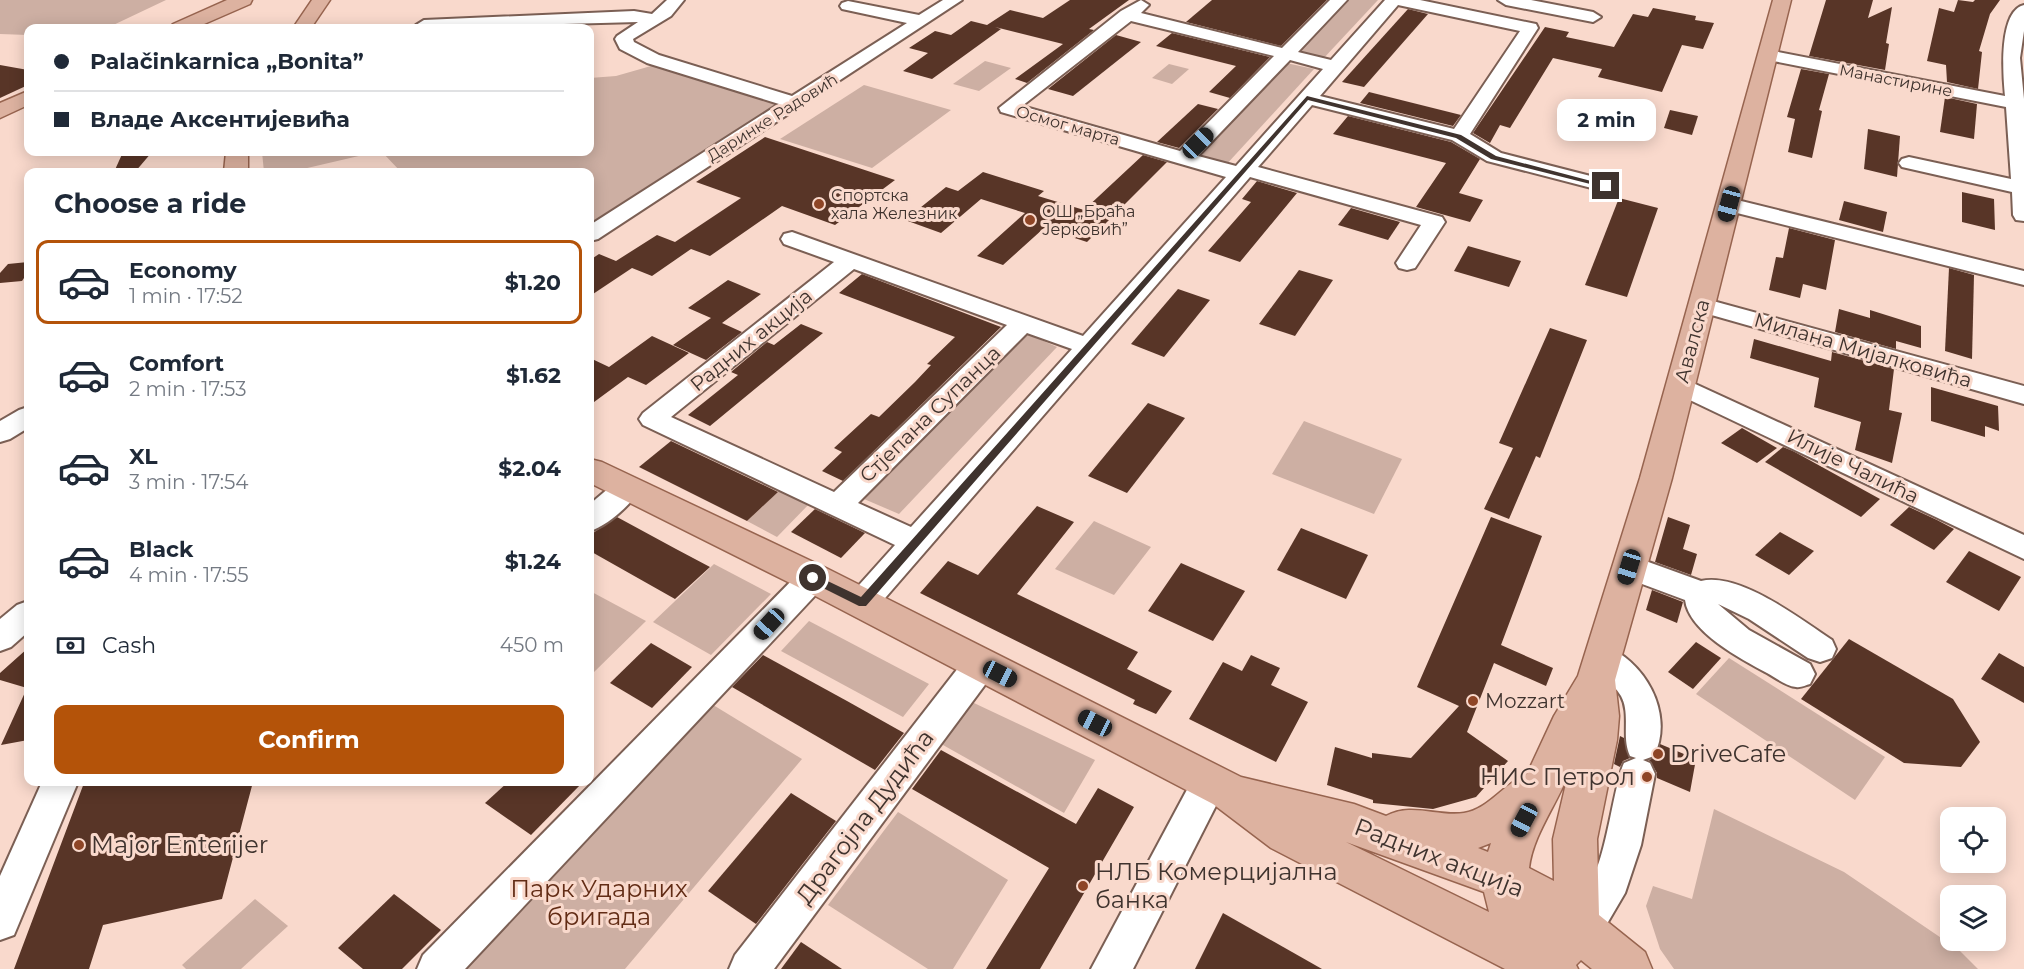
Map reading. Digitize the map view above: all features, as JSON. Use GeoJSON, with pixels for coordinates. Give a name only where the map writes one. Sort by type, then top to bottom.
{"type":"FeatureCollection","features":[{"type":"Feature","properties":{"kind":"main road"},"geometry":{"type":"LineString","coordinates":[[189,24],[243,0]]}},
{"type":"Feature","properties":{"kind":"main road"},"geometry":{"type":"LineString","coordinates":[[305,24],[321,0]]}},
{"type":"Feature","properties":{"kind":"main road","name":"Авалска"},"geometry":{"type":"LineString","coordinates":[[1505,879],[1514,839],[1599,669],[1702,305],[1768,55],[1778,1]]}},
{"type":"Feature","properties":{"kind":"main road"},"geometry":{"type":"LineString","coordinates":[[0,111],[24,99]]}},
{"type":"Feature","properties":{"kind":"main road","name":"Радних акција"},"geometry":{"type":"LineString","coordinates":[[594,472],[813,578],[1219,787],[1286,834],[1546,966]]}},
{"type":"Feature","properties":{"kind":"main road","name":"Авалска"},"geometry":{"type":"LineString","coordinates":[[1576,918],[1575,839],[1597,740],[1599,669]]}},
{"type":"Feature","properties":{"kind":"main road"},"geometry":{"type":"LineString","coordinates":[[1354,824],[1464,833],[1496,821],[1545,781]]}},
{"type":"Feature","properties":{"kind":"main road","name":"Радних акција"},"geometry":{"type":"LineString","coordinates":[[1219,787],[1354,824],[1505,879],[1576,918],[1628,969]]}},
{"type":"Feature","properties":{"kind":"main road"},"geometry":{"type":"LineString","coordinates":[[1505,879],[1507,899],[1520,936],[1546,966],[1571,934],[1576,918]]}},
{"type":"Feature","properties":{"kind":"street"},"geometry":{"type":"LineString","coordinates":[[676,0],[668,11],[626,36],[624,43],[653,59],[794,103]]}},
{"type":"Feature","properties":{"kind":"street"},"geometry":{"type":"LineString","coordinates":[[879,0],[891,14]]}},
{"type":"Feature","properties":{"kind":"street","name":"Даринке Радовић"},"geometry":{"type":"LineString","coordinates":[[594,231],[954,0]]}},
{"type":"Feature","properties":{"kind":"street","name":"Осмог марта"},"geometry":{"type":"LineString","coordinates":[[1147,0],[1008,108],[1184,158],[1242,171]]}},
{"type":"Feature","properties":{"kind":"street"},"geometry":{"type":"LineString","coordinates":[[1184,158],[1339,0]]}},
{"type":"Feature","properties":{"kind":"street"},"geometry":{"type":"LineString","coordinates":[[862,603],[1334,66],[1396,0],[1530,28],[1459,136]]}},
{"type":"Feature","properties":{"kind":"street"},"geometry":{"type":"LineString","coordinates":[[1506,0],[1593,18]]}},
{"type":"Feature","properties":{"kind":"street"},"geometry":{"type":"LineString","coordinates":[[848,6],[922,21]]}},
{"type":"Feature","properties":{"kind":"street"},"geometry":{"type":"LineString","coordinates":[[2024,10],[2016,26],[2012,46],[2019,104],[2024,215]]}},
{"type":"Feature","properties":{"kind":"street"},"geometry":{"type":"LineString","coordinates":[[1127,15],[1334,66]]}},
{"type":"Feature","properties":{"kind":"street"},"geometry":{"type":"LineString","coordinates":[[447,24],[634,16],[654,20]]}},
{"type":"Feature","properties":{"kind":"street","name":"Манастирине"},"geometry":{"type":"LineString","coordinates":[[1768,55],[2019,104]]}},
{"type":"Feature","properties":{"kind":"street"},"geometry":{"type":"LineString","coordinates":[[1307,98],[1459,136],[1494,157],[1606,186]]}},
{"type":"Feature","properties":{"kind":"street"},"geometry":{"type":"LineString","coordinates":[[1909,163],[2022,188]]}},
{"type":"Feature","properties":{"kind":"street"},"geometry":{"type":"LineString","coordinates":[[1242,171],[1434,222],[1407,263]]}},
{"type":"Feature","properties":{"kind":"street"},"geometry":{"type":"LineString","coordinates":[[1729,204],[2024,278]]}},
{"type":"Feature","properties":{"kind":"street","name":"Стјепана Супанца"},"geometry":{"type":"LineString","coordinates":[[792,238],[1088,346]]}},
{"type":"Feature","properties":{"kind":"street","name":"Радних акција"},"geometry":{"type":"LineString","coordinates":[[838,505],[652,419],[850,261]]}},
{"type":"Feature","properties":{"kind":"street","name":"Милана Мијалковића"},"geometry":{"type":"LineString","coordinates":[[1702,305],[2024,396]]}},
{"type":"Feature","properties":{"kind":"street","name":"Стјепана Супанца"},"geometry":{"type":"LineString","coordinates":[[838,505],[1023,323]]}},
{"type":"Feature","properties":{"kind":"street","name":"Илије Чалића"},"geometry":{"type":"LineString","coordinates":[[1680,385],[2024,548]]}},
{"type":"Feature","properties":{"kind":"street"},"geometry":{"type":"LineString","coordinates":[[0,433],[24,418]]}},
{"type":"Feature","properties":{"kind":"street"},"geometry":{"type":"LineString","coordinates":[[594,517],[626,489]]}},
{"type":"Feature","properties":{"kind":"street"},"geometry":{"type":"LineString","coordinates":[[838,505],[916,542]]}},
{"type":"Feature","properties":{"kind":"street"},"geometry":{"type":"LineString","coordinates":[[1629,567],[1700,593],[1713,590],[1734,597],[1820,649]]}},
{"type":"Feature","properties":{"kind":"street"},"geometry":{"type":"LineString","coordinates":[[437,969],[813,578]]}},
{"type":"Feature","properties":{"kind":"street"},"geometry":{"type":"LineString","coordinates":[[1700,593],[1699,602],[1713,622],[1798,674]]}},
{"type":"Feature","properties":{"kind":"street"},"geometry":{"type":"LineString","coordinates":[[0,638],[24,617]]}},
{"type":"Feature","properties":{"kind":"street","name":"Драгојла Дудића"},"geometry":{"type":"LineString","coordinates":[[749,969],[981,664]]}},
{"type":"Feature","properties":{"kind":"street"},"geometry":{"type":"LineString","coordinates":[[1576,918],[1594,908],[1609,886],[1619,857],[1640,760],[1643,720],[1641,702],[1634,687],[1623,673],[1599,669]]}},
{"type":"Feature","properties":{"kind":"street"},"geometry":{"type":"LineString","coordinates":[[0,921],[58,786]]}},
{"type":"Feature","properties":{"kind":"street"},"geometry":{"type":"LineString","coordinates":[[1111,969],[1219,787]]}},
{"type":"Feature","properties":{"kind":"green space"},"geometry":{"type":"Polygon","coordinates":[[[0,0],[166,0],[115,24],[24,24],[24,35],[0,34],[0,0]]]}},
{"type":"Feature","properties":{"kind":"green space"},"geometry":{"type":"Polygon","coordinates":[[[1348,0],[1378,0],[1322,60],[1295,54],[1348,0]]]}},
{"type":"Feature","properties":{"kind":"green space"},"geometry":{"type":"Polygon","coordinates":[[[985,61],[1011,68],[979,91],[953,84],[985,61]]]}},
{"type":"Feature","properties":{"kind":"green space"},"geometry":{"type":"Polygon","coordinates":[[[1286,63],[1314,69],[1225,166],[1194,157],[1286,63]]]}},
{"type":"Feature","properties":{"kind":"green space"},"geometry":{"type":"Polygon","coordinates":[[[658,64],[778,103],[594,220],[594,168],[397,168],[386,156],[594,156],[594,78],[616,76],[658,64]]]}},
{"type":"Feature","properties":{"kind":"green space"},"geometry":{"type":"Polygon","coordinates":[[[1169,64],[1189,69],[1172,84],[1152,78],[1169,64]]]}},
{"type":"Feature","properties":{"kind":"green space"},"geometry":{"type":"Polygon","coordinates":[[[864,85],[951,110],[872,168],[780,139],[864,85]]]}},
{"type":"Feature","properties":{"kind":"green space"},"geometry":{"type":"Polygon","coordinates":[[[262,156],[359,156],[307,168],[264,168],[262,156]]]}},
{"type":"Feature","properties":{"kind":"green space"},"geometry":{"type":"Polygon","coordinates":[[[1017,329],[1057,347],[899,514],[850,493],[1017,329]]]}},
{"type":"Feature","properties":{"kind":"green space"},"geometry":{"type":"Polygon","coordinates":[[[1304,421],[1402,459],[1374,514],[1272,474],[1304,421]]]}},
{"type":"Feature","properties":{"kind":"green space"},"geometry":{"type":"Polygon","coordinates":[[[782,488],[812,501],[777,537],[747,521],[782,488]]]}},
{"type":"Feature","properties":{"kind":"green space"},"geometry":{"type":"Polygon","coordinates":[[[1094,521],[1151,547],[1114,595],[1055,569],[1094,521]]]}},
{"type":"Feature","properties":{"kind":"green space"},"geometry":{"type":"Polygon","coordinates":[[[714,564],[771,594],[711,655],[653,622],[714,564]]]}},
{"type":"Feature","properties":{"kind":"green space"},"geometry":{"type":"Polygon","coordinates":[[[594,593],[646,621],[594,672],[594,593]]]}},
{"type":"Feature","properties":{"kind":"green space"},"geometry":{"type":"Polygon","coordinates":[[[809,621],[929,684],[903,717],[781,651],[809,621]]]}},
{"type":"Feature","properties":{"kind":"green space"},"geometry":{"type":"Polygon","coordinates":[[[1729,658],[1885,757],[1855,800],[1696,694],[1729,658]]]}},
{"type":"Feature","properties":{"kind":"green space"},"geometry":{"type":"Polygon","coordinates":[[[957,695],[1095,760],[1064,813],[927,736],[957,695]]]}},
{"type":"Feature","properties":{"kind":"green space","name":"Парк Ударних бригада"},"geometry":{"type":"Polygon","coordinates":[[[705,700],[802,759],[625,969],[450,969],[705,700]]]}},
{"type":"Feature","properties":{"kind":"green space"},"geometry":{"type":"Polygon","coordinates":[[[1714,809],[1844,872],[1940,937],[1940,951],[1960,951],[1978,969],[1674,969],[1660,949],[1646,906],[1653,886],[1692,899],[1714,809]]]}},
{"type":"Feature","properties":{"kind":"green space"},"geometry":{"type":"Polygon","coordinates":[[[898,812],[1008,880],[953,969],[928,969],[828,905],[898,812]]]}},
{"type":"Feature","properties":{"kind":"green space"},"geometry":{"type":"Polygon","coordinates":[[[255,899],[288,926],[241,969],[186,969],[182,965],[255,899]]]}},
{"type":"Feature","properties":{"kind":"building"},"geometry":{"type":"Polygon","coordinates":[[[1070,0],[1129,0],[1089,29],[1094,30],[1027,83],[1015,79],[1063,44],[995,27],[1001,29],[932,79],[903,71],[928,53],[909,48],[935,31],[951,35],[971,21],[987,25],[1010,10],[1043,18],[1070,0]]]}},
{"type":"Feature","properties":{"kind":"building"},"geometry":{"type":"Polygon","coordinates":[[[1212,0],[1327,0],[1281,46],[1186,22],[1212,0]]]}},
{"type":"Feature","properties":{"kind":"building"},"geometry":{"type":"Polygon","coordinates":[[[1826,0],[1873,0],[1868,18],[1892,7],[1886,43],[1889,44],[1885,70],[1809,56],[1826,0]]]}},
{"type":"Feature","properties":{"kind":"building"},"geometry":{"type":"Polygon","coordinates":[[[1958,0],[1973,2],[1975,0],[2000,0],[1990,14],[1979,51],[1982,52],[1978,89],[1947,82],[1946,65],[1927,61],[1939,8],[1954,12],[1958,0]]]}},
{"type":"Feature","properties":{"kind":"building"},"geometry":{"type":"Polygon","coordinates":[[[1653,8],[1696,16],[1695,20],[1714,23],[1703,49],[1682,45],[1662,92],[1598,77],[1602,69],[1553,58],[1510,128],[1500,125],[1490,143],[1473,133],[1545,27],[1569,32],[1566,37],[1614,47],[1633,14],[1648,17],[1653,8]]]}},
{"type":"Feature","properties":{"kind":"building"},"geometry":{"type":"Polygon","coordinates":[[[1408,9],[1428,14],[1364,87],[1342,82],[1408,9]]]}},
{"type":"Feature","properties":{"kind":"building"},"geometry":{"type":"Polygon","coordinates":[[[1172,33],[1270,57],[1230,98],[1209,92],[1236,66],[1156,46],[1172,33]]]}},
{"type":"Feature","properties":{"kind":"building"},"geometry":{"type":"Polygon","coordinates":[[[1116,35],[1141,42],[1073,96],[1048,89],[1116,35]]]}},
{"type":"Feature","properties":{"kind":"building"},"geometry":{"type":"Polygon","coordinates":[[[0,65],[24,69],[24,87],[0,98],[0,65]]]}},
{"type":"Feature","properties":{"kind":"building"},"geometry":{"type":"Polygon","coordinates":[[[1801,69],[1829,74],[1819,110],[1822,111],[1812,158],[1788,152],[1795,119],[1787,117],[1801,69]]]}},
{"type":"Feature","properties":{"kind":"building"},"geometry":{"type":"Polygon","coordinates":[[[1369,92],[1461,115],[1453,126],[1360,103],[1369,92]]]}},
{"type":"Feature","properties":{"kind":"building"},"geometry":{"type":"Polygon","coordinates":[[[1945,97],[1977,104],[1974,139],[1940,132],[1945,97]]]}},
{"type":"Feature","properties":{"kind":"building"},"geometry":{"type":"Polygon","coordinates":[[[1198,104],[1218,109],[1179,148],[1157,142],[1198,104]]]}},
{"type":"Feature","properties":{"kind":"building"},"geometry":{"type":"Polygon","coordinates":[[[1670,110],[1698,116],[1692,135],[1664,128],[1670,110]]]}},
{"type":"Feature","properties":{"kind":"building"},"geometry":{"type":"Polygon","coordinates":[[[1348,116],[1451,142],[1480,159],[1459,193],[1483,200],[1470,222],[1416,207],[1446,163],[1333,134],[1348,116]]]}},
{"type":"Feature","properties":{"kind":"building"},"geometry":{"type":"Polygon","coordinates":[[[1868,129],[1900,136],[1897,177],[1864,169],[1868,129]]]}},
{"type":"Feature","properties":{"kind":"building"},"geometry":{"type":"Polygon","coordinates":[[[765,137],[895,180],[835,225],[782,206],[710,256],[691,249],[652,276],[632,268],[594,293],[594,257],[599,254],[616,261],[657,235],[675,242],[741,198],[696,182],[765,137]]]}},
{"type":"Feature","properties":{"kind":"building"},"geometry":{"type":"Polygon","coordinates":[[[1143,155],[1167,162],[1087,242],[1044,228],[1003,265],[977,256],[1025,213],[981,199],[941,233],[905,220],[946,187],[958,191],[983,172],[1044,191],[1038,196],[1084,210],[1143,155]]]}},
{"type":"Feature","properties":{"kind":"building"},"geometry":{"type":"Polygon","coordinates":[[[121,156],[149,156],[138,168],[116,168],[121,156]]]}},
{"type":"Feature","properties":{"kind":"building"},"geometry":{"type":"Polygon","coordinates":[[[1257,181],[1297,193],[1240,262],[1208,251],[1251,202],[1242,199],[1257,181]]]}},
{"type":"Feature","properties":{"kind":"building"},"geometry":{"type":"Polygon","coordinates":[[[1962,192],[1994,199],[1995,230],[1962,222],[1962,192]]]}},
{"type":"Feature","properties":{"kind":"building"},"geometry":{"type":"Polygon","coordinates":[[[1619,198],[1658,208],[1627,297],[1585,285],[1619,198]]]}},
{"type":"Feature","properties":{"kind":"building"},"geometry":{"type":"Polygon","coordinates":[[[1844,201],[1887,212],[1883,232],[1839,220],[1844,201]]]}},
{"type":"Feature","properties":{"kind":"building"},"geometry":{"type":"Polygon","coordinates":[[[1351,208],[1400,222],[1388,240],[1338,225],[1351,208]]]}},
{"type":"Feature","properties":{"kind":"building"},"geometry":{"type":"Polygon","coordinates":[[[1789,228],[1835,240],[1826,290],[1803,284],[1800,298],[1769,290],[1776,257],[1783,258],[1789,228]]]}},
{"type":"Feature","properties":{"kind":"building"},"geometry":{"type":"Polygon","coordinates":[[[1468,246],[1521,261],[1509,287],[1454,271],[1468,246]]]}},
{"type":"Feature","properties":{"kind":"building"},"geometry":{"type":"Polygon","coordinates":[[[24,262],[22,281],[0,283],[0,273],[8,264],[24,262]]]}},
{"type":"Feature","properties":{"kind":"building"},"geometry":{"type":"Polygon","coordinates":[[[1949,268],[1974,275],[1972,359],[1945,351],[1949,268]]]}},
{"type":"Feature","properties":{"kind":"building"},"geometry":{"type":"Polygon","coordinates":[[[1299,270],[1333,280],[1295,336],[1259,324],[1299,270]]]}},
{"type":"Feature","properties":{"kind":"building"},"geometry":{"type":"Polygon","coordinates":[[[862,274],[1001,327],[843,481],[822,471],[842,452],[834,448],[871,414],[879,417],[915,382],[931,365],[927,364],[955,337],[839,293],[862,274]]]}},
{"type":"Feature","properties":{"kind":"building"},"geometry":{"type":"Polygon","coordinates":[[[728,280],[761,294],[722,323],[742,332],[706,360],[673,345],[711,318],[688,308],[728,280]]]}},
{"type":"Feature","properties":{"kind":"building"},"geometry":{"type":"Polygon","coordinates":[[[1178,289],[1210,300],[1164,357],[1131,344],[1178,289]]]}},
{"type":"Feature","properties":{"kind":"building"},"geometry":{"type":"Polygon","coordinates":[[[1839,309],[1870,318],[1870,310],[1921,326],[1921,348],[1896,341],[1896,349],[1835,332],[1839,309]]]}},
{"type":"Feature","properties":{"kind":"building"},"geometry":{"type":"Polygon","coordinates":[[[801,324],[823,333],[710,426],[688,415],[738,375],[731,372],[767,342],[774,345],[801,324]]]}},
{"type":"Feature","properties":{"kind":"building"},"geometry":{"type":"Polygon","coordinates":[[[1550,328],[1587,340],[1540,458],[1536,456],[1509,519],[1484,509],[1513,448],[1499,443],[1550,328]]]}},
{"type":"Feature","properties":{"kind":"building"},"geometry":{"type":"Polygon","coordinates":[[[652,336],[689,353],[646,385],[628,377],[594,402],[594,360],[609,367],[652,336]]]}},
{"type":"Feature","properties":{"kind":"building"},"geometry":{"type":"Polygon","coordinates":[[[1754,339],[1831,361],[1832,352],[1894,369],[1889,410],[1902,413],[1892,463],[1855,450],[1861,422],[1814,407],[1819,378],[1750,358],[1754,339]]]}},
{"type":"Feature","properties":{"kind":"building"},"geometry":{"type":"Polygon","coordinates":[[[1931,387],[1998,406],[1999,431],[1985,426],[1985,437],[1931,421],[1931,387]]]}},
{"type":"Feature","properties":{"kind":"building"},"geometry":{"type":"Polygon","coordinates":[[[1148,403],[1185,418],[1127,493],[1088,476],[1148,403]]]}},
{"type":"Feature","properties":{"kind":"building"},"geometry":{"type":"Polygon","coordinates":[[[1742,428],[1777,448],[1757,463],[1721,443],[1742,428]]]}},
{"type":"Feature","properties":{"kind":"building"},"geometry":{"type":"Polygon","coordinates":[[[671,441],[778,492],[747,521],[639,467],[671,441]]]}},
{"type":"Feature","properties":{"kind":"building"},"geometry":{"type":"Polygon","coordinates":[[[1783,447],[1880,499],[1861,517],[1765,462],[1783,447]]]}},
{"type":"Feature","properties":{"kind":"building"},"geometry":{"type":"Polygon","coordinates":[[[1037,506],[1074,522],[1017,594],[1138,652],[1127,669],[1172,691],[1156,714],[1133,704],[1135,700],[920,593],[948,561],[978,575],[1037,506]]]}},
{"type":"Feature","properties":{"kind":"building"},"geometry":{"type":"Polygon","coordinates":[[[1909,507],[1954,529],[1934,550],[1890,525],[1909,507]]]}},
{"type":"Feature","properties":{"kind":"building"},"geometry":{"type":"Polygon","coordinates":[[[815,509],[865,533],[841,558],[791,532],[815,509]]]}},
{"type":"Feature","properties":{"kind":"building"},"geometry":{"type":"Polygon","coordinates":[[[617,517],[710,567],[675,599],[594,553],[594,532],[617,517]]]}},
{"type":"Feature","properties":{"kind":"building"},"geometry":{"type":"Polygon","coordinates":[[[1491,517],[1542,536],[1501,645],[1553,668],[1546,686],[1494,663],[1467,732],[1508,761],[1476,797],[1433,809],[1373,803],[1373,800],[1327,785],[1335,747],[1372,758],[1372,753],[1411,758],[1459,706],[1417,687],[1491,517]]]}},
{"type":"Feature","properties":{"kind":"building"},"geometry":{"type":"Polygon","coordinates":[[[1668,517],[1690,525],[1683,549],[1697,554],[1691,575],[1655,562],[1668,517]]]}},
{"type":"Feature","properties":{"kind":"building"},"geometry":{"type":"Polygon","coordinates":[[[1301,528],[1368,555],[1346,599],[1277,570],[1301,528]]]}},
{"type":"Feature","properties":{"kind":"building"},"geometry":{"type":"Polygon","coordinates":[[[1780,532],[1814,551],[1789,575],[1755,555],[1780,532]]]}},
{"type":"Feature","properties":{"kind":"building"},"geometry":{"type":"Polygon","coordinates":[[[1969,551],[2021,577],[1999,611],[1946,582],[1969,551]]]}},
{"type":"Feature","properties":{"kind":"building"},"geometry":{"type":"Polygon","coordinates":[[[1181,563],[1245,591],[1213,641],[1148,611],[1181,563]]]}},
{"type":"Feature","properties":{"kind":"building"},"geometry":{"type":"Polygon","coordinates":[[[1652,590],[1683,602],[1677,623],[1646,610],[1652,590]]]}},
{"type":"Feature","properties":{"kind":"building"},"geometry":{"type":"Polygon","coordinates":[[[1849,639],[1953,699],[1980,742],[1961,767],[1904,763],[1801,699],[1849,639]]]}},
{"type":"Feature","properties":{"kind":"building"},"geometry":{"type":"Polygon","coordinates":[[[1696,642],[1721,658],[1693,689],[1668,672],[1696,642]]]}},
{"type":"Feature","properties":{"kind":"building"},"geometry":{"type":"Polygon","coordinates":[[[651,643],[692,667],[652,708],[610,683],[651,643]]]}},
{"type":"Feature","properties":{"kind":"building"},"geometry":{"type":"Polygon","coordinates":[[[24,652],[24,687],[0,680],[0,673],[24,652]]]}},
{"type":"Feature","properties":{"kind":"building"},"geometry":{"type":"Polygon","coordinates":[[[1999,653],[2024,667],[2024,703],[1981,679],[1999,653]]]}},
{"type":"Feature","properties":{"kind":"building"},"geometry":{"type":"Polygon","coordinates":[[[763,655],[904,733],[875,770],[732,687],[763,655]]]}},
{"type":"Feature","properties":{"kind":"building"},"geometry":{"type":"Polygon","coordinates":[[[1251,655],[1280,668],[1271,685],[1308,702],[1276,762],[1189,719],[1223,662],[1242,671],[1251,655]]]}},
{"type":"Feature","properties":{"kind":"building"},"geometry":{"type":"Polygon","coordinates":[[[24,695],[24,741],[1,745],[24,695]]]}},
{"type":"Feature","properties":{"kind":"building"},"geometry":{"type":"Polygon","coordinates":[[[1620,736],[1624,738],[1630,758],[1623,761],[1620,767],[1614,764],[1620,736]]]}},
{"type":"Feature","properties":{"kind":"building"},"geometry":{"type":"Polygon","coordinates":[[[1660,744],[1696,759],[1690,792],[1657,778],[1657,773],[1649,760],[1656,757],[1660,744]]]}},
{"type":"Feature","properties":{"kind":"building"},"geometry":{"type":"Polygon","coordinates":[[[941,750],[1076,824],[1098,788],[1134,807],[1040,969],[986,969],[1049,868],[912,789],[941,750]]]}},
{"type":"Feature","properties":{"kind":"building"},"geometry":{"type":"Polygon","coordinates":[[[83,786],[252,786],[222,899],[103,925],[89,969],[14,969],[83,786]]]}},
{"type":"Feature","properties":{"kind":"building"},"geometry":{"type":"Polygon","coordinates":[[[504,786],[579,786],[531,835],[485,803],[504,786]]]}},
{"type":"Feature","properties":{"kind":"building"},"geometry":{"type":"Polygon","coordinates":[[[791,793],[836,821],[756,924],[708,891],[791,793]]]}},
{"type":"Feature","properties":{"kind":"building"},"geometry":{"type":"Polygon","coordinates":[[[394,894],[441,930],[402,969],[363,969],[338,948],[394,894]]]}},
{"type":"Feature","properties":{"kind":"building"},"geometry":{"type":"Polygon","coordinates":[[[1223,913],[1322,969],[1195,969],[1223,913]]]}},
{"type":"Feature","properties":{"kind":"building"},"geometry":{"type":"Polygon","coordinates":[[[801,942],[842,969],[781,969],[801,942]]]}},
{"type":"Feature","properties":{"kind":"place","name":"Спортска хала Железник"},"geometry":{"type":"Point","coordinates":[819,204]}},
{"type":"Feature","properties":{"kind":"place","name":"ОШ „Браћа Јерковић”"},"geometry":{"type":"Point","coordinates":[1030,220]}},
{"type":"Feature","properties":{"kind":"place","name":"Mozzart"},"geometry":{"type":"Point","coordinates":[1473,701]}},
{"type":"Feature","properties":{"kind":"place","name":"DriveCafe"},"geometry":{"type":"Point","coordinates":[1658,754]}},
{"type":"Feature","properties":{"kind":"place","name":"НИС Петрол"},"geometry":{"type":"Point","coordinates":[1647,777]}},
{"type":"Feature","properties":{"kind":"place","name":"Major Enterijer"},"geometry":{"type":"Point","coordinates":[79,845]}},
{"type":"Feature","properties":{"kind":"place","name":"НЛБ Комерцијална банка"},"geometry":{"type":"Point","coordinates":[1083,886]}},
{"type":"Feature","properties":{"kind":"route"},"geometry":{"type":"LineString","coordinates":[[813,578],[862,603],[1307,98],[1459,136],[1494,157],[1606,186]]}}]}
